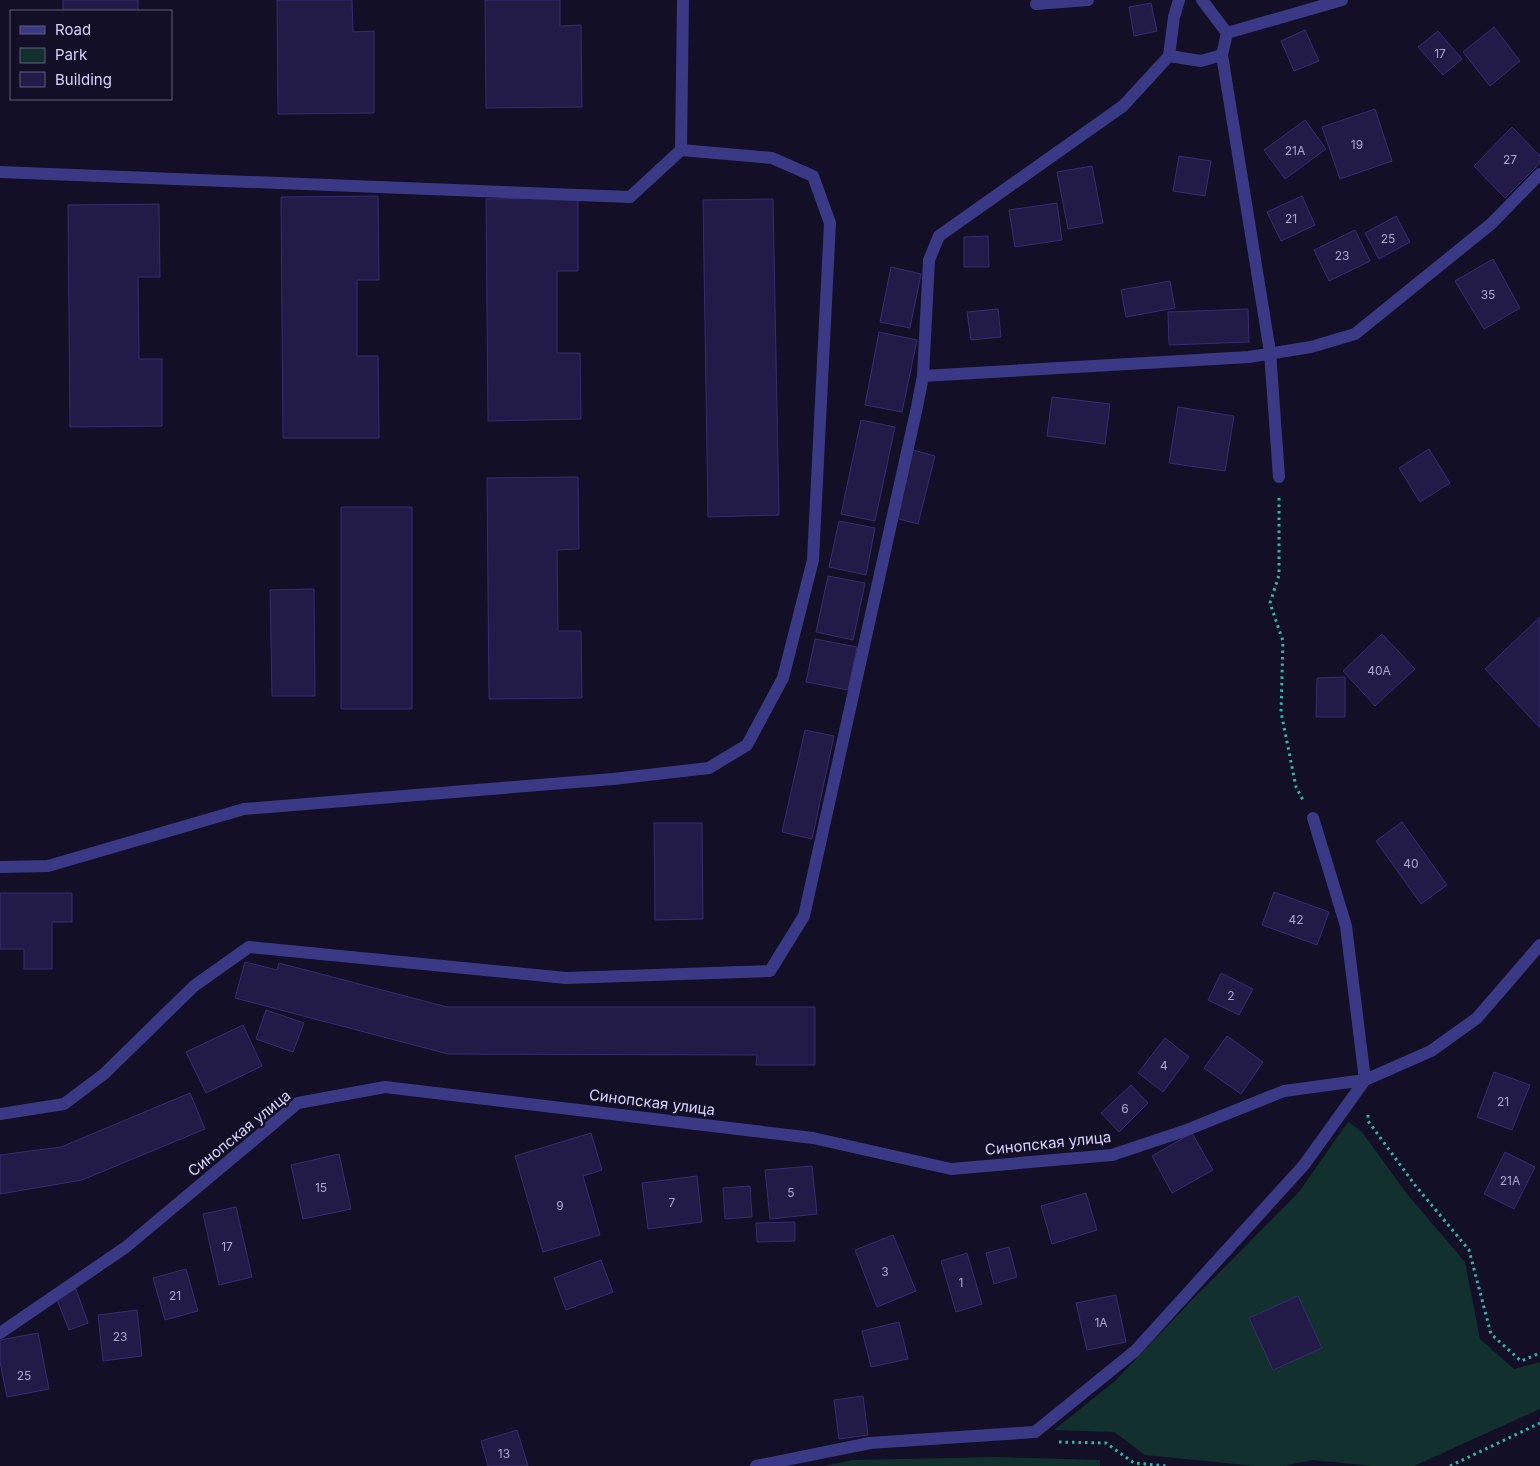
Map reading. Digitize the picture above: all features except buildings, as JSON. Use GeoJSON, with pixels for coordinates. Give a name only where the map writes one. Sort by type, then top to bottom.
{"type":"FeatureCollection","features":[{"type":"Feature","properties":{"kind":"street"},"geometry":{"type":"LineString","coordinates":[[0,172],[630,197],[681,150],[683,0]]}},
{"type":"Feature","properties":{"kind":"street"},"geometry":{"type":"LineString","coordinates":[[1036,4],[1088,0]]}},
{"type":"Feature","properties":{"kind":"street"},"geometry":{"type":"LineString","coordinates":[[0,1114],[64,1104],[104,1074],[194,986],[250,947],[566,978],[770,971],[804,916],[923,376],[929,260],[939,236],[1123,106],[1169,56],[1174,17],[1179,0]]}},
{"type":"Feature","properties":{"kind":"street"},"geometry":{"type":"LineString","coordinates":[[1202,0],[1226,33],[1222,55],[1270,352],[1279,477]]}},
{"type":"Feature","properties":{"kind":"street"},"geometry":{"type":"LineString","coordinates":[[1226,33],[1342,0]]}},
{"type":"Feature","properties":{"kind":"street"},"geometry":{"type":"LineString","coordinates":[[1169,56],[1201,61],[1222,55]]}},
{"type":"Feature","properties":{"kind":"street"},"geometry":{"type":"LineString","coordinates":[[0,867],[48,866],[244,809],[612,779],[709,768],[747,745],[783,678],[813,560],[830,222],[813,176],[772,158],[681,150]]}},
{"type":"Feature","properties":{"kind":"street"},"geometry":{"type":"LineString","coordinates":[[923,376],[1249,357],[1270,352],[1311,347],[1355,334],[1491,224],[1540,174]]}},
{"type":"Feature","properties":{"kind":"street"},"geometry":{"type":"LineString","coordinates":[[756,1466],[870,1444],[1035,1432],[1135,1351],[1304,1165],[1365,1080],[1346,926],[1313,818]]}},
{"type":"Feature","properties":{"kind":"street","name":"Синопская улица"},"geometry":{"type":"LineString","coordinates":[[0,1333],[126,1246],[298,1103],[385,1087],[812,1138],[951,1169],[1112,1155],[1184,1131],[1284,1092],[1365,1080],[1431,1051],[1476,1018],[1540,945]]}},
{"type":"Feature","properties":{"kind":"path"},"geometry":{"type":"LineString","coordinates":[[1279,477],[1279,575],[1270,603],[1283,641],[1280,712],[1296,787],[1313,818]]}},
{"type":"Feature","properties":{"kind":"path"},"geometry":{"type":"LineString","coordinates":[[1365,1080],[1368,1121],[1414,1185],[1469,1250],[1491,1334],[1521,1361],[1540,1353]]}},
{"type":"Feature","properties":{"kind":"path"},"geometry":{"type":"LineString","coordinates":[[1450,1466],[1540,1423]]}},
{"type":"Feature","properties":{"kind":"path"},"geometry":{"type":"LineString","coordinates":[[1035,1432],[1056,1442],[1106,1443],[1134,1463],[1167,1466]]}},
{"type":"Feature","properties":{"kind":"green space"},"geometry":{"type":"Polygon","coordinates":[[[1348,1122],[1362,1132],[1407,1194],[1465,1262],[1480,1339],[1514,1369],[1540,1362],[1540,1409],[1414,1466],[1372,1466],[1313,1460],[1283,1466],[1255,1466],[1145,1455],[1114,1432],[1054,1430],[1115,1381],[1299,1192],[1348,1122]]]}},
{"type":"Feature","properties":{"kind":"green space"},"geometry":{"type":"Polygon","coordinates":[[[996,1457],[1100,1460],[1100,1466],[824,1466],[853,1460],[996,1457]]]}}]}
